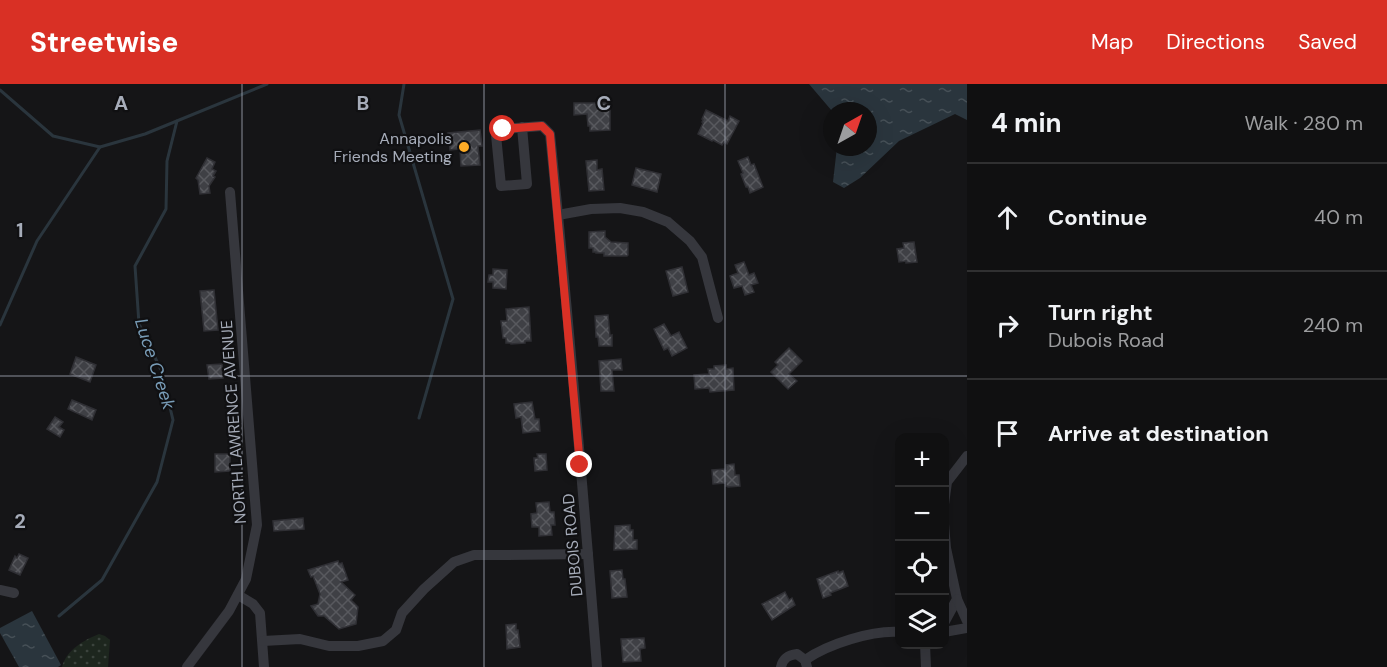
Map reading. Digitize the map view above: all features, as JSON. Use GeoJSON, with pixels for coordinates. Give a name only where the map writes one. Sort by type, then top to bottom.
{"type":"FeatureCollection","features":[{"type":"Feature","properties":{"kind":"street","name":"DUBOIS ROAD"},"geometry":{"type":"LineString","coordinates":[[522,127],[542,126],[550,134],[597,667]]}},
{"type":"Feature","properties":{"kind":"street"},"geometry":{"type":"LineString","coordinates":[[522,127],[528,184],[501,186],[496,135],[503,129],[522,127]]}},
{"type":"Feature","properties":{"kind":"street","name":"NORTH LAWRENCE AVENUE"},"geometry":{"type":"LineString","coordinates":[[187,667],[229,611],[246,579],[257,525],[230,192]]}},
{"type":"Feature","properties":{"kind":"street"},"geometry":{"type":"LineString","coordinates":[[558,215],[620,208],[643,212],[668,222],[690,241],[702,257],[718,318]]}},
{"type":"Feature","properties":{"kind":"street"},"geometry":{"type":"LineString","coordinates":[[946,487],[946,482],[967,456]]}},
{"type":"Feature","properties":{"kind":"street"},"geometry":{"type":"LineString","coordinates":[[946,541],[957,599],[967,621]]}},
{"type":"Feature","properties":{"kind":"street"},"geometry":{"type":"LineString","coordinates":[[263,641],[300,639],[329,646],[358,646],[383,641],[396,630],[402,613],[454,562],[474,555],[588,554]]}},
{"type":"Feature","properties":{"kind":"street"},"geometry":{"type":"LineString","coordinates":[[0,590],[14,593]]}},
{"type":"Feature","properties":{"kind":"street"},"geometry":{"type":"LineString","coordinates":[[238,595],[253,604],[261,613],[264,667]]}},
{"type":"Feature","properties":{"kind":"street"},"geometry":{"type":"LineString","coordinates":[[949,615],[957,599]]}},
{"type":"Feature","properties":{"kind":"street"},"geometry":{"type":"LineString","coordinates":[[949,631],[967,628]]}},
{"type":"Feature","properties":{"kind":"street"},"geometry":{"type":"LineString","coordinates":[[781,667],[783,660],[792,654],[797,654],[806,663],[815,653],[857,637],[895,633]]}},
{"type":"Feature","properties":{"kind":"street"},"geometry":{"type":"LineString","coordinates":[[925,649],[926,667]]}},
{"type":"Feature","properties":{"kind":"shaded area"},"geometry":{"type":"Polygon","coordinates":[[[99,634],[110,640],[108,667],[62,667],[72,651],[99,634]]]}},
{"type":"Feature","properties":{"kind":"water"},"geometry":{"type":"Polygon","coordinates":[[[809,84],[967,84],[967,120],[955,114],[899,141],[860,178],[844,188],[833,182],[836,156],[877,156],[877,102],[824,102],[809,84]]]}},
{"type":"Feature","properties":{"kind":"water"},"geometry":{"type":"Polygon","coordinates":[[[32,611],[61,665],[58,667],[19,667],[0,633],[0,628],[32,611]]]}},
{"type":"Feature","properties":{"kind":"building"},"geometry":{"type":"Polygon","coordinates":[[[574,103],[608,103],[610,130],[590,131],[587,114],[574,115],[574,103]]]}},
{"type":"Feature","properties":{"kind":"building"},"geometry":{"type":"Polygon","coordinates":[[[706,110],[728,121],[730,116],[739,121],[727,144],[724,142],[722,145],[698,134],[706,110]]]}},
{"type":"Feature","properties":{"kind":"building","name":"Annapolis Friends Meeting"},"geometry":{"type":"Polygon","coordinates":[[[480,130],[482,146],[478,146],[480,165],[461,166],[460,149],[450,150],[448,133],[480,130]]]}},
{"type":"Feature","properties":{"kind":"building"},"geometry":{"type":"Polygon","coordinates":[[[748,157],[751,165],[754,164],[763,187],[750,193],[738,161],[748,157]]]}},
{"type":"Feature","properties":{"kind":"building"},"geometry":{"type":"Polygon","coordinates":[[[207,158],[215,162],[212,169],[216,171],[213,176],[215,177],[209,186],[210,193],[200,194],[196,178],[207,158]]]}},
{"type":"Feature","properties":{"kind":"building"},"geometry":{"type":"Polygon","coordinates":[[[597,160],[597,170],[602,169],[604,190],[589,191],[586,161],[597,160]]]}},
{"type":"Feature","properties":{"kind":"building"},"geometry":{"type":"Polygon","coordinates":[[[636,168],[661,174],[657,192],[632,185],[636,168]]]}},
{"type":"Feature","properties":{"kind":"building"},"geometry":{"type":"Polygon","coordinates":[[[605,231],[605,237],[611,242],[628,243],[627,256],[604,256],[604,253],[593,252],[593,248],[589,248],[589,232],[605,231]]]}},
{"type":"Feature","properties":{"kind":"building"},"geometry":{"type":"Polygon","coordinates":[[[914,242],[917,262],[899,262],[897,249],[904,248],[903,243],[914,242]]]}},
{"type":"Feature","properties":{"kind":"building"},"geometry":{"type":"Polygon","coordinates":[[[744,262],[749,275],[754,273],[758,283],[751,285],[754,292],[745,295],[742,286],[734,288],[730,276],[738,273],[735,265],[744,262]]]}},
{"type":"Feature","properties":{"kind":"building"},"geometry":{"type":"Polygon","coordinates":[[[682,267],[688,292],[673,296],[666,271],[682,267]]]}},
{"type":"Feature","properties":{"kind":"building"},"geometry":{"type":"Polygon","coordinates":[[[493,269],[507,270],[506,289],[493,288],[493,282],[488,282],[489,275],[493,275],[493,269]]]}},
{"type":"Feature","properties":{"kind":"building"},"geometry":{"type":"Polygon","coordinates":[[[214,290],[218,330],[204,331],[200,291],[214,290]]]}},
{"type":"Feature","properties":{"kind":"building"},"geometry":{"type":"Polygon","coordinates":[[[529,307],[531,341],[506,343],[506,338],[503,338],[501,321],[507,321],[506,309],[529,307]]]}},
{"type":"Feature","properties":{"kind":"building"},"geometry":{"type":"Polygon","coordinates":[[[608,315],[612,346],[599,346],[595,316],[608,315]]]}},
{"type":"Feature","properties":{"kind":"building"},"geometry":{"type":"Polygon","coordinates":[[[664,324],[671,336],[679,332],[687,348],[672,356],[668,348],[664,350],[654,329],[664,324]]]}},
{"type":"Feature","properties":{"kind":"building"},"geometry":{"type":"Polygon","coordinates":[[[789,348],[802,361],[789,374],[797,381],[788,389],[771,372],[778,365],[775,362],[789,348]]]}},
{"type":"Feature","properties":{"kind":"building"},"geometry":{"type":"Polygon","coordinates":[[[76,357],[96,365],[90,382],[70,374],[76,357]]]}},
{"type":"Feature","properties":{"kind":"building"},"geometry":{"type":"Polygon","coordinates":[[[621,359],[622,370],[612,370],[614,391],[601,391],[599,361],[621,359]]]}},
{"type":"Feature","properties":{"kind":"building"},"geometry":{"type":"Polygon","coordinates":[[[222,364],[223,378],[209,379],[207,365],[222,364]]]}},
{"type":"Feature","properties":{"kind":"building"},"geometry":{"type":"Polygon","coordinates":[[[726,365],[726,369],[733,368],[734,390],[710,392],[709,388],[695,389],[694,375],[709,374],[708,369],[726,365]]]}},
{"type":"Feature","properties":{"kind":"building"},"geometry":{"type":"Polygon","coordinates":[[[72,400],[96,410],[92,420],[68,409],[72,400]]]}},
{"type":"Feature","properties":{"kind":"building"},"geometry":{"type":"Polygon","coordinates":[[[532,402],[535,419],[539,419],[540,431],[523,433],[521,417],[516,418],[514,404],[532,402]]]}},
{"type":"Feature","properties":{"kind":"building"},"geometry":{"type":"Polygon","coordinates":[[[55,417],[63,422],[59,427],[64,430],[60,437],[47,429],[55,417]]]}},
{"type":"Feature","properties":{"kind":"building"},"geometry":{"type":"Polygon","coordinates":[[[215,454],[230,454],[230,471],[215,472],[215,454]]]}},
{"type":"Feature","properties":{"kind":"building"},"geometry":{"type":"Polygon","coordinates":[[[537,454],[546,454],[547,470],[535,471],[534,458],[538,458],[537,454]]]}},
{"type":"Feature","properties":{"kind":"building"},"geometry":{"type":"Polygon","coordinates":[[[734,464],[735,475],[739,475],[740,486],[728,487],[726,483],[713,484],[712,470],[726,469],[726,465],[734,464]]]}},
{"type":"Feature","properties":{"kind":"building"},"geometry":{"type":"Polygon","coordinates":[[[549,502],[550,512],[554,512],[555,525],[551,525],[552,535],[539,536],[539,527],[532,527],[531,514],[537,513],[536,503],[549,502]]]}},
{"type":"Feature","properties":{"kind":"building"},"geometry":{"type":"Polygon","coordinates":[[[303,518],[304,529],[274,531],[273,521],[303,518]]]}},
{"type":"Feature","properties":{"kind":"building"},"geometry":{"type":"Polygon","coordinates":[[[630,525],[630,530],[633,530],[633,540],[637,540],[637,549],[614,550],[615,526],[630,525]]]}},
{"type":"Feature","properties":{"kind":"building"},"geometry":{"type":"Polygon","coordinates":[[[19,554],[28,558],[20,575],[9,570],[15,556],[17,558],[19,554]]]}},
{"type":"Feature","properties":{"kind":"building"},"geometry":{"type":"Polygon","coordinates":[[[338,561],[339,564],[342,563],[348,580],[341,582],[355,595],[351,600],[358,607],[356,624],[339,629],[324,616],[318,616],[311,606],[318,604],[320,594],[308,570],[338,561]]]}},
{"type":"Feature","properties":{"kind":"building"},"geometry":{"type":"Polygon","coordinates":[[[622,570],[627,597],[612,598],[610,571],[622,570]]]}},
{"type":"Feature","properties":{"kind":"building"},"geometry":{"type":"Polygon","coordinates":[[[838,571],[838,573],[843,571],[848,586],[823,598],[817,579],[838,571]]]}},
{"type":"Feature","properties":{"kind":"building"},"geometry":{"type":"Polygon","coordinates":[[[785,592],[789,600],[792,598],[795,605],[772,620],[762,604],[785,592]]]}},
{"type":"Feature","properties":{"kind":"building"},"geometry":{"type":"Polygon","coordinates":[[[516,624],[520,647],[507,649],[506,625],[516,624]]]}},
{"type":"Feature","properties":{"kind":"building"},"geometry":{"type":"Polygon","coordinates":[[[644,638],[645,648],[640,649],[641,661],[623,662],[621,639],[644,638]]]}},
{"type":"Feature","properties":{"kind":"waterway","name":"Luce Creek"},"geometry":{"type":"LineString","coordinates":[[0,90],[53,136],[100,147],[145,134],[267,84]]}},
{"type":"Feature","properties":{"kind":"waterway"},"geometry":{"type":"LineString","coordinates":[[404,84],[399,115],[453,299],[419,418]]}},
{"type":"Feature","properties":{"kind":"waterway","name":"Luce Creek"},"geometry":{"type":"LineString","coordinates":[[59,616],[102,580],[157,482],[173,420],[161,370],[139,324],[135,266],[166,209],[167,161],[177,121]]}},
{"type":"Feature","properties":{"kind":"waterway"},"geometry":{"type":"LineString","coordinates":[[0,325],[37,241],[100,147]]}},
{"type":"Feature","properties":{"kind":"place","name":"Annapolis Friends Meeting"},"geometry":{"type":"Point","coordinates":[464,147]}},
{"type":"Feature","properties":{"kind":"route"},"geometry":{"type":"LineString","coordinates":[[503,129],[542,126],[550,134],[580,465]]}}]}
